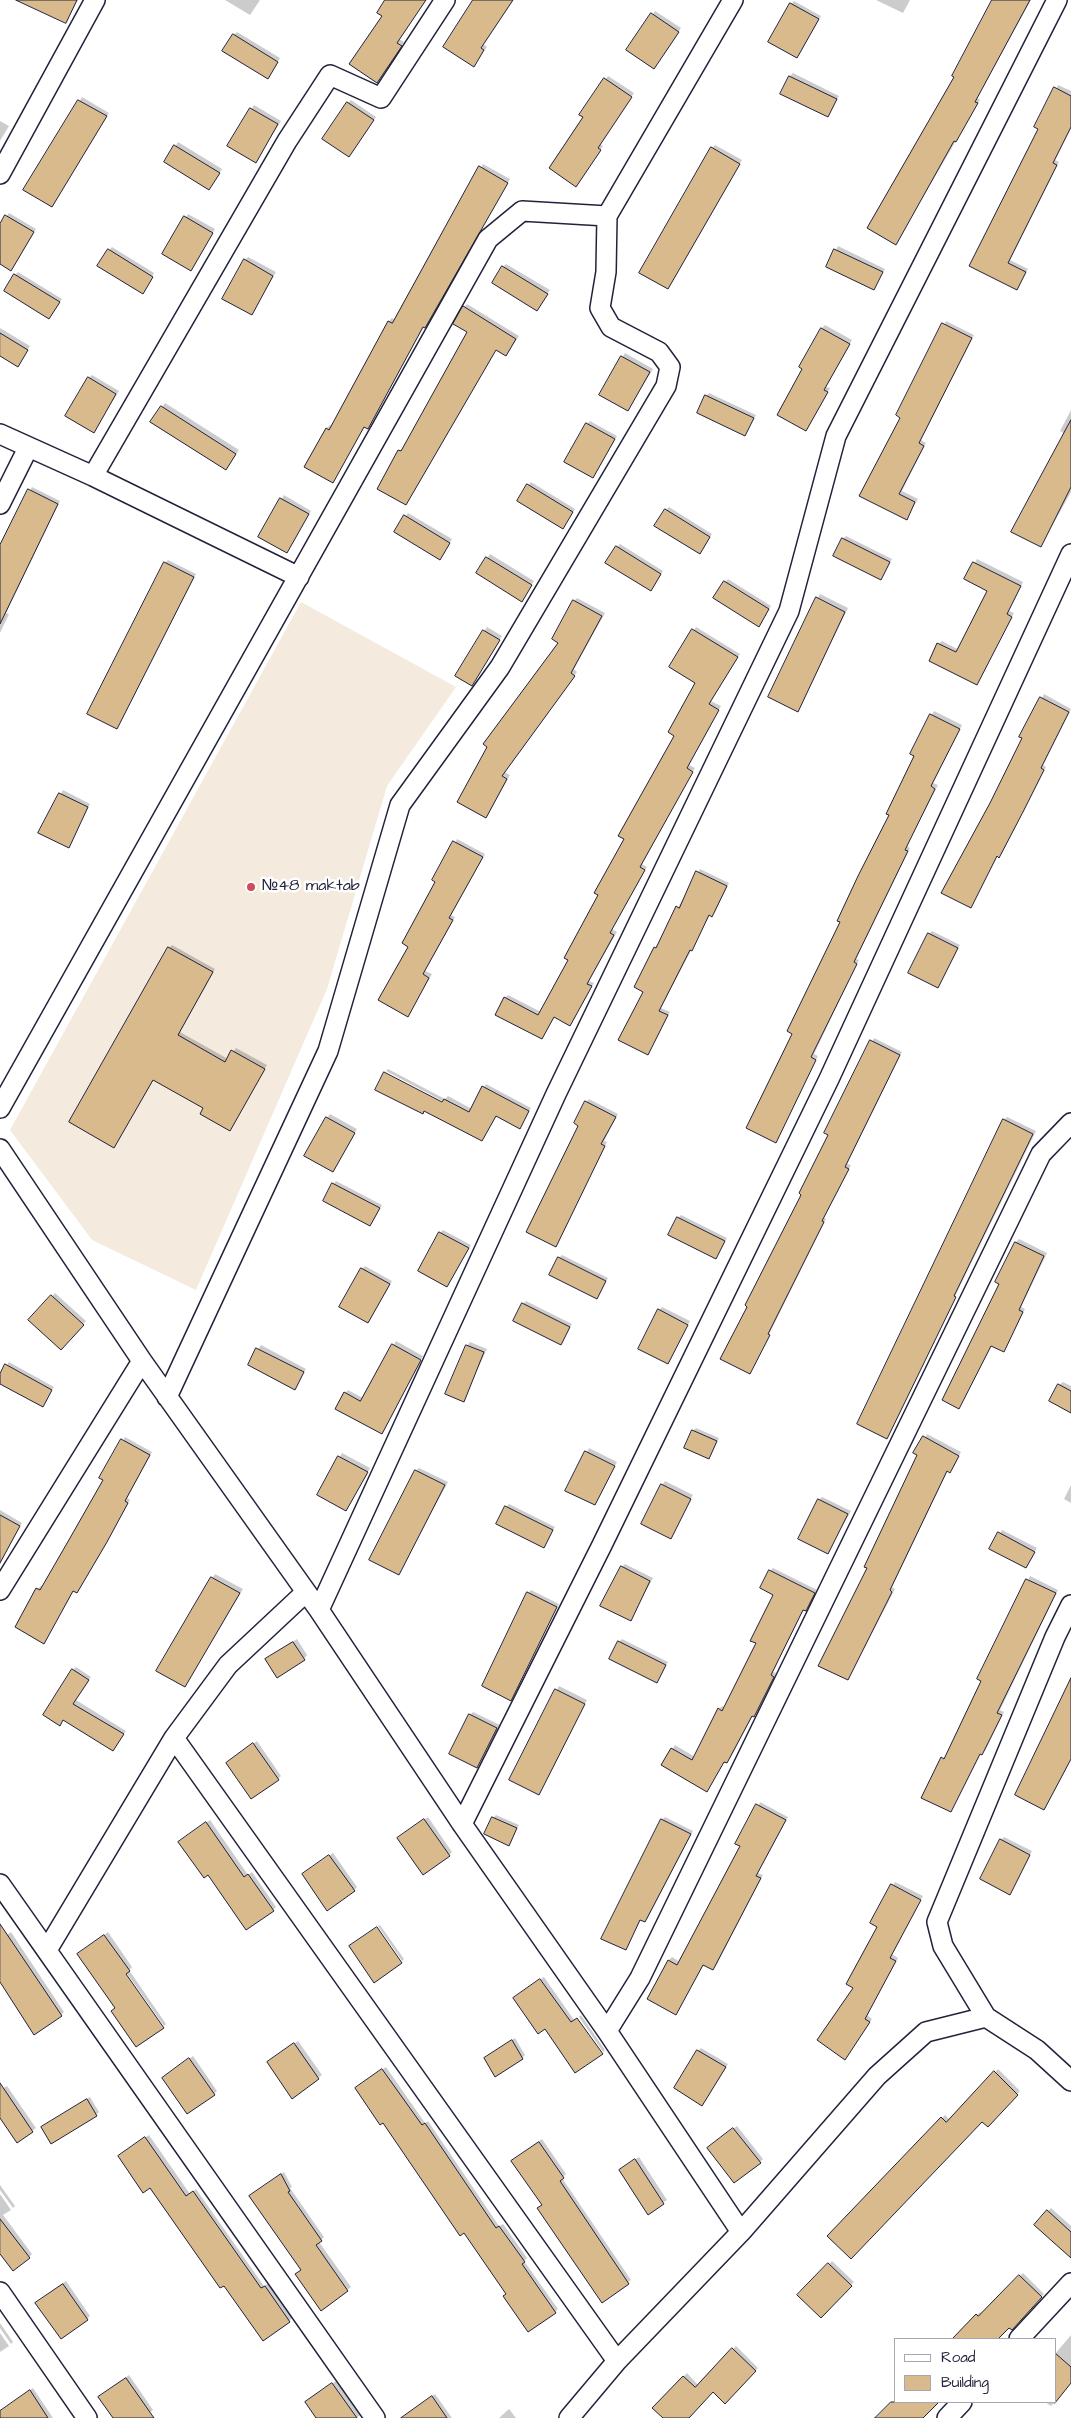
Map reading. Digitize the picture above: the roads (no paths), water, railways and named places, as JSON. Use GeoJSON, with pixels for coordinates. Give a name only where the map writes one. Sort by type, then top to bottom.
{"type":"FeatureCollection","features":[{"type":"Feature","properties":{"kind":"street"},"geometry":{"type":"LineString","coordinates":[[0,174],[95,0]]}},
{"type":"Feature","properties":{"kind":"street"},"geometry":{"type":"LineString","coordinates":[[92,476],[288,141],[330,75],[381,98],[445,0]]}},
{"type":"Feature","properties":{"kind":"street"},"geometry":{"type":"LineString","coordinates":[[167,1397],[328,1052],[400,805],[500,667],[666,386],[670,367],[659,352],[611,327],[600,308],[606,272],[607,216],[733,0]]}},
{"type":"Feature","properties":{"kind":"street"},"geometry":{"type":"LineString","coordinates":[[319,1610],[556,1094],[789,611],[836,436],[1057,0]]}},
{"type":"Feature","properties":{"kind":"street"},"geometry":{"type":"LineString","coordinates":[[0,1108],[488,239],[522,211],[607,216]]}},
{"type":"Feature","properties":{"kind":"street"},"geometry":{"type":"LineString","coordinates":[[0,434],[92,476],[299,577]]}},
{"type":"Feature","properties":{"kind":"street"},"geometry":{"type":"LineString","coordinates":[[0,504],[28,448]]}},
{"type":"Feature","properties":{"kind":"street"},"geometry":{"type":"LineString","coordinates":[[462,1824],[607,1536],[829,1079],[1071,554]]}},
{"type":"Feature","properties":{"kind":"street"},"geometry":{"type":"LineString","coordinates":[[607,2031],[640,1978],[1041,1154],[1071,1123]]}},
{"type":"Feature","properties":{"kind":"street"},"geometry":{"type":"LineString","coordinates":[[0,1149],[142,1361],[319,1610],[462,1824],[607,2031],[741,2232]]}},
{"type":"Feature","properties":{"kind":"street"},"geometry":{"type":"LineString","coordinates":[[0,1590],[142,1361]]}},
{"type":"Feature","properties":{"kind":"street"},"geometry":{"type":"LineString","coordinates":[[47,1950],[174,1738],[228,1665],[306,1592]]}},
{"type":"Feature","properties":{"kind":"street"},"geometry":{"type":"LineString","coordinates":[[1071,1605],[1055,1637],[937,1922],[943,1946],[986,2016],[1037,2050],[1071,2081]]}},
{"type":"Feature","properties":{"kind":"street"},"geometry":{"type":"LineString","coordinates":[[174,1738],[617,2361]]}},
{"type":"Feature","properties":{"kind":"street"},"geometry":{"type":"LineString","coordinates":[[0,1884],[375,2418]]}},
{"type":"Feature","properties":{"kind":"street"},"geometry":{"type":"LineString","coordinates":[[569,2418],[617,2361],[741,2232],[877,2076],[926,2032],[986,2016]]}},
{"type":"Feature","properties":{"kind":"street"},"geometry":{"type":"LineString","coordinates":[[1020,2338],[1071,2282]]}},
{"type":"Feature","properties":{"kind":"street"},"geometry":{"type":"LineString","coordinates":[[0,2292],[87,2418]]}},
{"type":"Feature","properties":{"kind":"street"},"geometry":{"type":"LineString","coordinates":[[947,2418],[961,2403]]}},
{"type":"Feature","properties":{"kind":"place","name":"№48 maktab"},"geometry":{"type":"Point","coordinates":[251,887]}}]}
